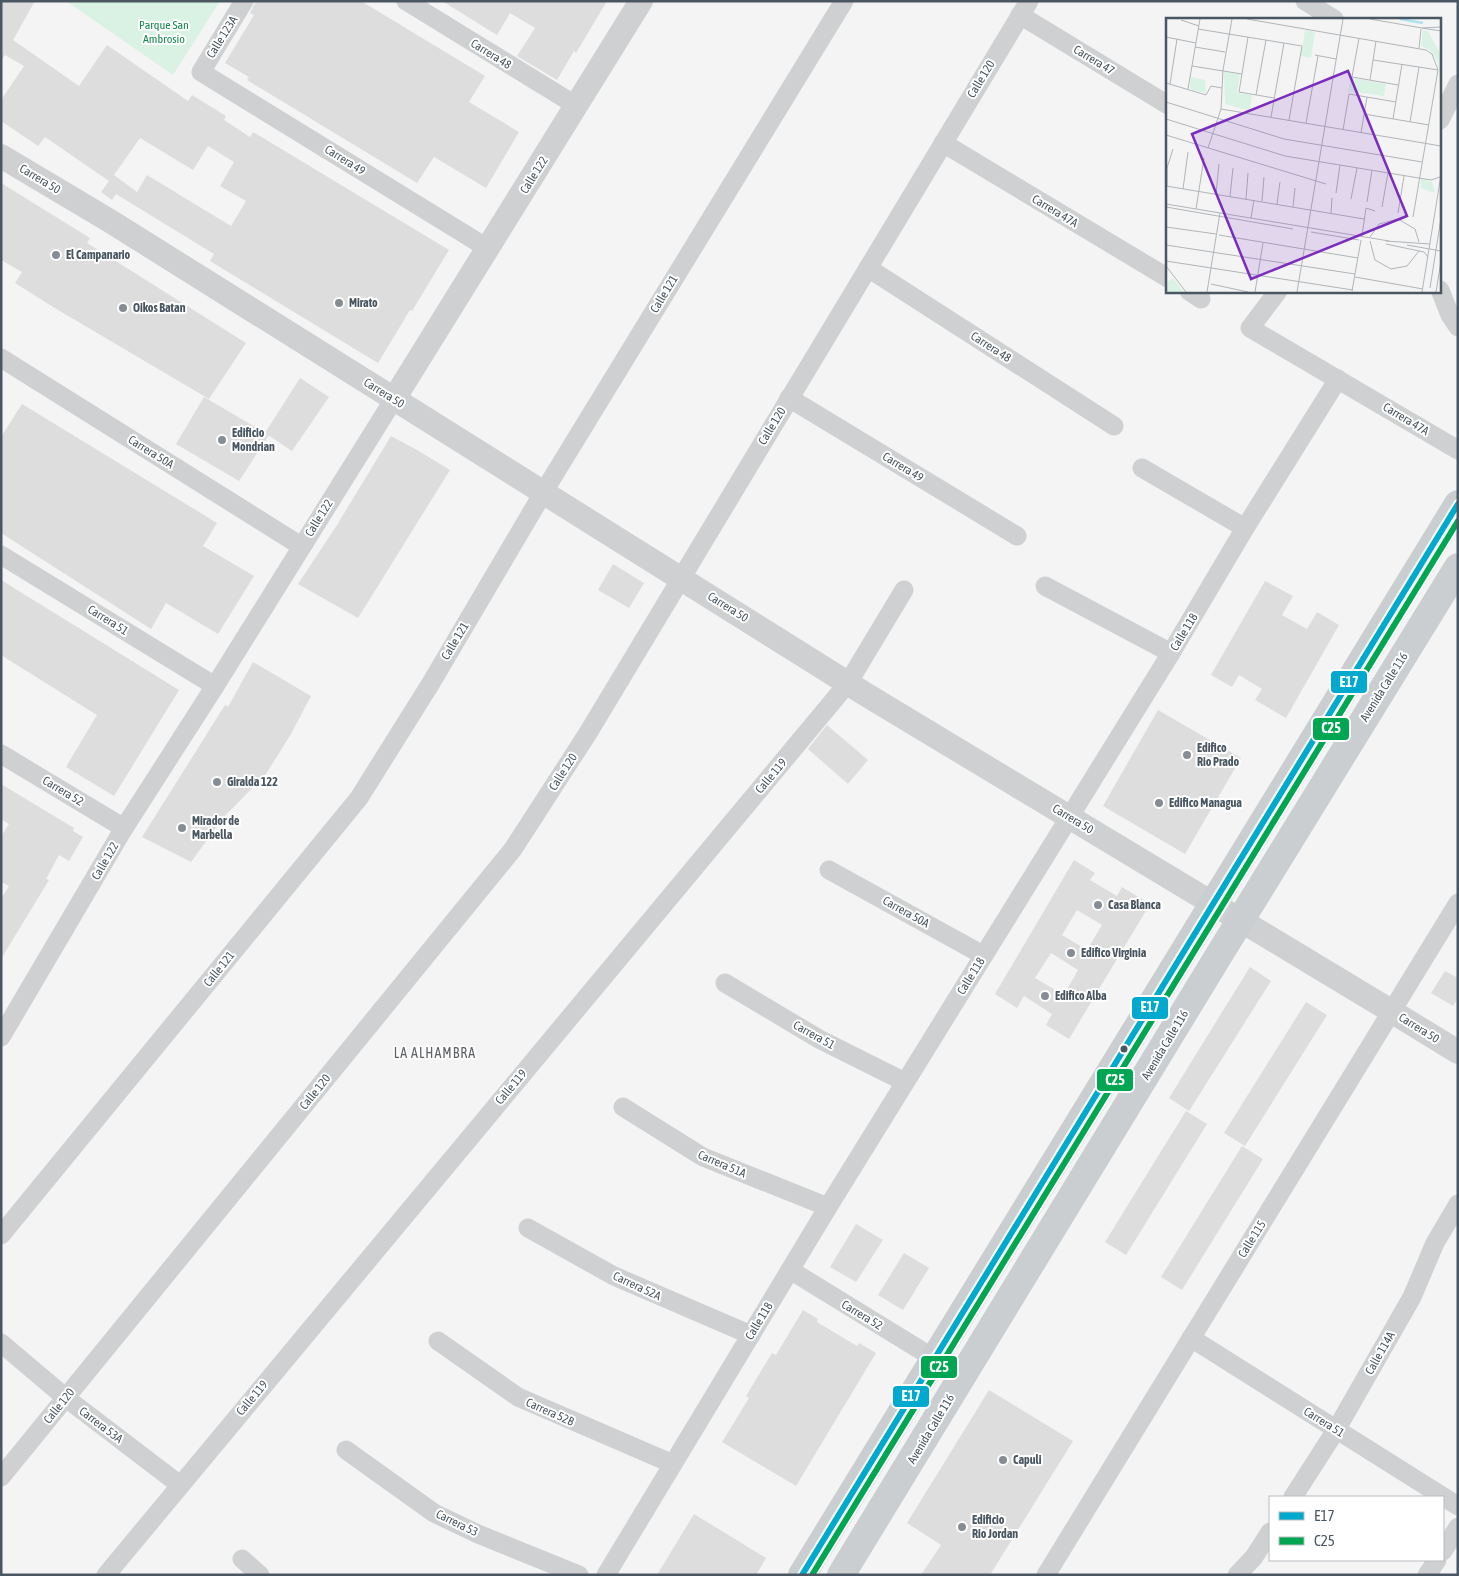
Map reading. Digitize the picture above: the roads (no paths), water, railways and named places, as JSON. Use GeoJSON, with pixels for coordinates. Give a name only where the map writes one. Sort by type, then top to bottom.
{"type":"FeatureCollection","features":[{"type":"Feature","properties":{"kind":"main road"},"geometry":{"type":"LineString","coordinates":[[802,1575],[1458,504]]}},
{"type":"Feature","properties":{"kind":"main road","name":"Avenida Calle 116"},"geometry":{"type":"LineString","coordinates":[[841,1575],[1458,567]]}},
{"type":"Feature","properties":{"kind":"street","name":"Calle 123A"},"geometry":{"type":"LineString","coordinates":[[201,72],[244,1]]}},
{"type":"Feature","properties":{"kind":"street","name":"Carrera 48"},"geometry":{"type":"LineString","coordinates":[[406,1],[432,8],[577,106]]}},
{"type":"Feature","properties":{"kind":"street","name":"Calle 122"},"geometry":{"type":"LineString","coordinates":[[1,1037],[124,828],[489,249],[641,1]]}},
{"type":"Feature","properties":{"kind":"street","name":"Calle 121"},"geometry":{"type":"LineString","coordinates":[[1,1235],[359,798],[844,1]]}},
{"type":"Feature","properties":{"kind":"street"},"geometry":{"type":"LineString","coordinates":[[1305,1],[1332,18]]}},
{"type":"Feature","properties":{"kind":"street","name":"Carrera 47"},"geometry":{"type":"LineString","coordinates":[[1024,8],[1166,104]]}},
{"type":"Feature","properties":{"kind":"street","name":"Calle 120"},"geometry":{"type":"LineString","coordinates":[[1,1477],[513,849],[588,733],[1024,8]]}},
{"type":"Feature","properties":{"kind":"street","name":"Carrera 49"},"geometry":{"type":"LineString","coordinates":[[201,72],[489,249]]}},
{"type":"Feature","properties":{"kind":"street"},"geometry":{"type":"LineString","coordinates":[[1442,116],[1458,84]]}},
{"type":"Feature","properties":{"kind":"street","name":"Carrera 47A"},"geometry":{"type":"LineString","coordinates":[[942,143],[1166,277]]}},
{"type":"Feature","properties":{"kind":"street","name":"Carrera 50"},"geometry":{"type":"LineString","coordinates":[[1,156],[110,221],[848,683],[1458,1052]]}},
{"type":"Feature","properties":{"kind":"street","name":"Carrera 48"},"geometry":{"type":"LineString","coordinates":[[868,268],[1114,426]]}},
{"type":"Feature","properties":{"kind":"street","name":"Carrera 47A"},"geometry":{"type":"LineString","coordinates":[[1277,292],[1250,328],[1458,450]]}},
{"type":"Feature","properties":{"kind":"street"},"geometry":{"type":"LineString","coordinates":[[1441,292],[1450,315],[1458,327]]}},
{"type":"Feature","properties":{"kind":"street","name":"Carrera 50A"},"geometry":{"type":"LineString","coordinates":[[1,358],[301,546]]}},
{"type":"Feature","properties":{"kind":"street","name":"Calle 118"},"geometry":{"type":"LineString","coordinates":[[606,1575],[828,1207],[1171,653],[1245,528],[1338,379]]}},
{"type":"Feature","properties":{"kind":"street","name":"Carrera 49"},"geometry":{"type":"LineString","coordinates":[[789,398],[1017,536]]}},
{"type":"Feature","properties":{"kind":"street"},"geometry":{"type":"LineString","coordinates":[[1142,468],[1245,528]]}},
{"type":"Feature","properties":{"kind":"street","name":"Carrera 51"},"geometry":{"type":"LineString","coordinates":[[1,555],[215,686]]}},
{"type":"Feature","properties":{"kind":"street"},"geometry":{"type":"LineString","coordinates":[[1045,586],[1171,653]]}},
{"type":"Feature","properties":{"kind":"street","name":"Calle 119"},"geometry":{"type":"LineString","coordinates":[[106,1575],[848,683],[904,590]]}},
{"type":"Feature","properties":{"kind":"street","name":"Carrera 52"},"geometry":{"type":"LineString","coordinates":[[1,754],[124,828]]}},
{"type":"Feature","properties":{"kind":"street","name":"Carrera 50A"},"geometry":{"type":"LineString","coordinates":[[829,870],[984,955]]}},
{"type":"Feature","properties":{"kind":"street","name":"Calle 115"},"geometry":{"type":"LineString","coordinates":[[1046,1575],[1458,902]]}},
{"type":"Feature","properties":{"kind":"street","name":"Carrera 51"},"geometry":{"type":"LineString","coordinates":[[725,983],[819,1040],[905,1082]]}},
{"type":"Feature","properties":{"kind":"street","name":"Carrera 51A"},"geometry":{"type":"LineString","coordinates":[[623,1107],[703,1157],[828,1207]]}},
{"type":"Feature","properties":{"kind":"street","name":"Calle 114A"},"geometry":{"type":"LineString","coordinates":[[1293,1496],[1336,1430],[1412,1297],[1435,1243],[1458,1204]]}},
{"type":"Feature","properties":{"kind":"street","name":"Carrera 52A"},"geometry":{"type":"LineString","coordinates":[[528,1228],[622,1280],[751,1335]]}},
{"type":"Feature","properties":{"kind":"street","name":"Carrera 52"},"geometry":{"type":"LineString","coordinates":[[790,1270],[935,1359]]}},
{"type":"Feature","properties":{"kind":"street","name":"Carrera 51"},"geometry":{"type":"LineString","coordinates":[[1190,1338],[1442,1496]]}},
{"type":"Feature","properties":{"kind":"street","name":"Carrera 52B"},"geometry":{"type":"LineString","coordinates":[[438,1341],[518,1398],[673,1464]]}},
{"type":"Feature","properties":{"kind":"street","name":"Carrera 53A"},"geometry":{"type":"LineString","coordinates":[[1,1343],[66,1398],[180,1485]]}},
{"type":"Feature","properties":{"kind":"street","name":"Carrera 53"},"geometry":{"type":"LineString","coordinates":[[346,1450],[434,1513],[478,1534],[579,1575]]}},
{"type":"Feature","properties":{"kind":"street","name":"Carrera 51"},"geometry":{"type":"LineString","coordinates":[[1444,1497],[1458,1506]]}},
{"type":"Feature","properties":{"kind":"street"},"geometry":{"type":"LineString","coordinates":[[1444,1548],[1458,1527]]}},
{"type":"Feature","properties":{"kind":"street"},"geometry":{"type":"LineString","coordinates":[[1237,1575],[1254,1557],[1269,1534]]}},
{"type":"Feature","properties":{"kind":"street"},"geometry":{"type":"LineString","coordinates":[[242,1559],[260,1575]]}},
{"type":"Feature","properties":{"kind":"street"},"geometry":{"type":"LineString","coordinates":[[1427,1575],[1436,1561]]}},
{"type":"Feature","properties":{"kind":"place","name":"El Campanario"},"geometry":{"type":"Point","coordinates":[56,255]}},
{"type":"Feature","properties":{"kind":"place","name":"Mirato"},"geometry":{"type":"Point","coordinates":[339,303]}},
{"type":"Feature","properties":{"kind":"place","name":"Oikos Batan"},"geometry":{"type":"Point","coordinates":[123,308]}},
{"type":"Feature","properties":{"kind":"place","name":"Edificio Mondrian"},"geometry":{"type":"Point","coordinates":[222,440]}},
{"type":"Feature","properties":{"kind":"place","name":"Edifico Rio Prado"},"geometry":{"type":"Point","coordinates":[1187,755]}},
{"type":"Feature","properties":{"kind":"place","name":"Giralda 122"},"geometry":{"type":"Point","coordinates":[217,782]}},
{"type":"Feature","properties":{"kind":"place","name":"Edifico Managua"},"geometry":{"type":"Point","coordinates":[1159,803]}},
{"type":"Feature","properties":{"kind":"place","name":"Mirador de Marbella"},"geometry":{"type":"Point","coordinates":[182,828]}},
{"type":"Feature","properties":{"kind":"place","name":"Casa Blanca"},"geometry":{"type":"Point","coordinates":[1098,905]}},
{"type":"Feature","properties":{"kind":"place","name":"Edifico Virginia"},"geometry":{"type":"Point","coordinates":[1071,953]}},
{"type":"Feature","properties":{"kind":"place","name":"Edifico Alba"},"geometry":{"type":"Point","coordinates":[1045,996]}},
{"type":"Feature","properties":{"kind":"place","name":"Capuli"},"geometry":{"type":"Point","coordinates":[1003,1460]}},
{"type":"Feature","properties":{"kind":"place","name":"Edificio Rio Jordan"},"geometry":{"type":"Point","coordinates":[962,1527]}},
{"type":"Feature","properties":{"kind":"district","name":"LA ALHAMBRA"},"geometry":{"type":"Point","coordinates":[435,1053]}},
{"type":"Feature","properties":{"kind":"park label","name":"Parque San Ambrosio"},"geometry":{"type":"Point","coordinates":[164,32]}}]}
